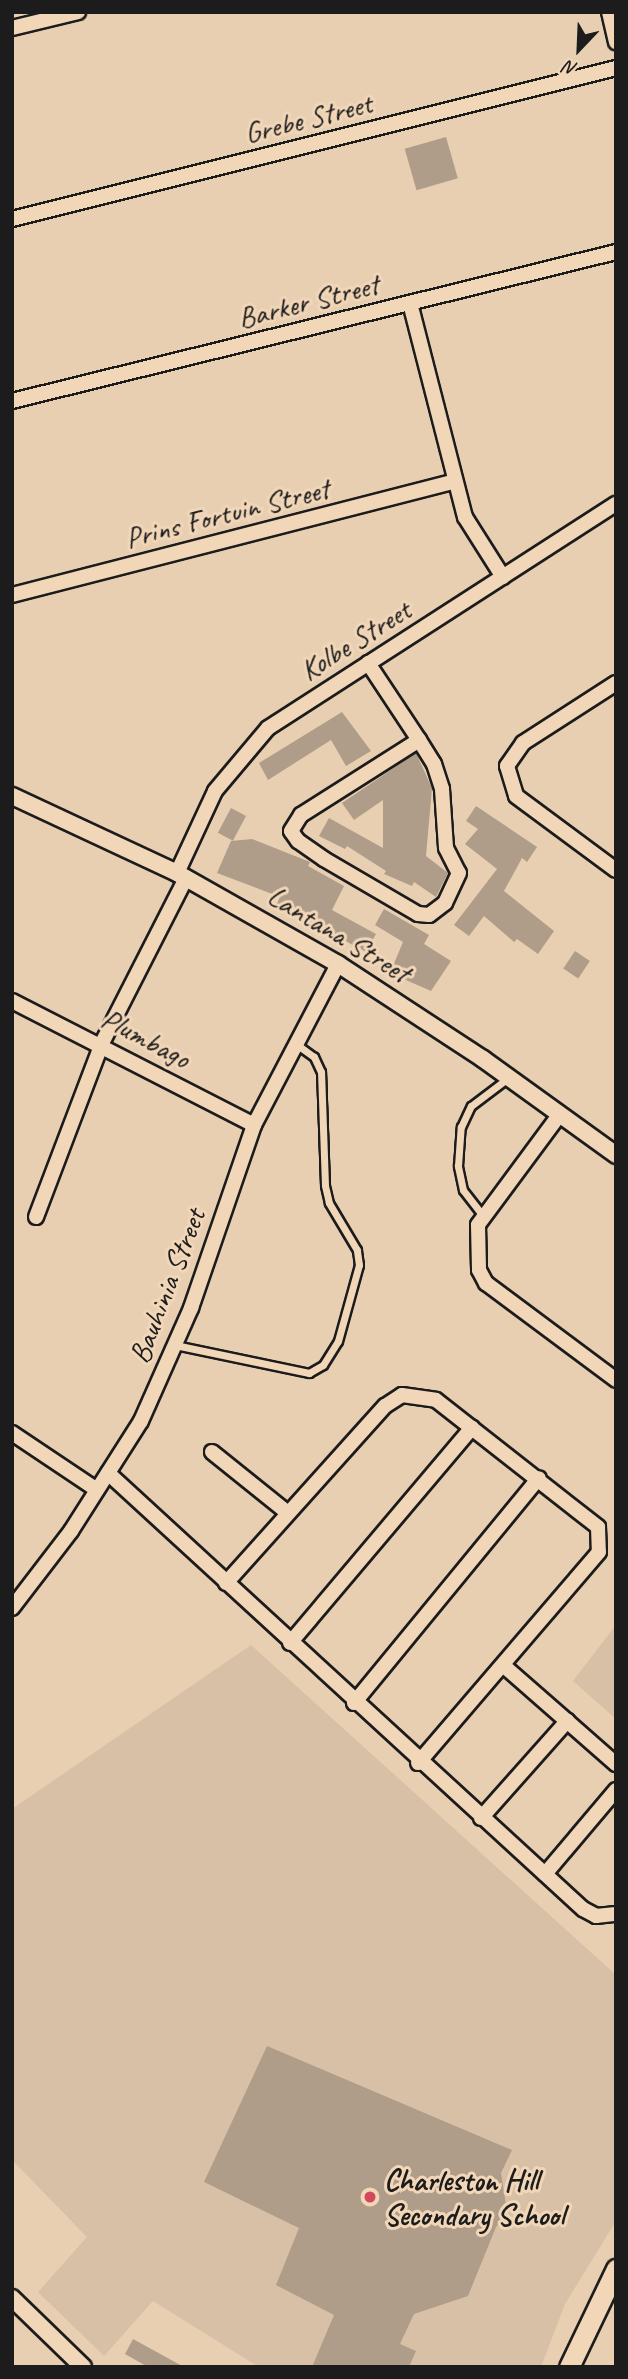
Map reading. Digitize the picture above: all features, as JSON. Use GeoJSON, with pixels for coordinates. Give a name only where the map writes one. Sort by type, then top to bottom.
{"type":"FeatureCollection","features":[{"type":"Feature","properties":{"kind":"main road"},"geometry":{"type":"LineString","coordinates":[[569,2367],[616,2269]]}},
{"type":"Feature","properties":{"kind":"street"},"geometry":{"type":"LineString","coordinates":[[12,28],[78,12]]}},
{"type":"Feature","properties":{"kind":"street"},"geometry":{"type":"LineString","coordinates":[[609,12],[616,42]]}},
{"type":"Feature","properties":{"kind":"street","name":"Grebe Street"},"geometry":{"type":"LineString","coordinates":[[12,219],[616,68]]}},
{"type":"Feature","properties":{"kind":"street","name":"Barker Street"},"geometry":{"type":"LineString","coordinates":[[12,401],[616,252]]}},
{"type":"Feature","properties":{"kind":"street"},"geometry":{"type":"LineString","coordinates":[[410,303],[465,517],[503,577]]}},
{"type":"Feature","properties":{"kind":"street","name":"Prins Fortuin Street"},"geometry":{"type":"LineString","coordinates":[[12,595],[454,481]]}},
{"type":"Feature","properties":{"kind":"street","name":"Kolbe Street"},"geometry":{"type":"LineString","coordinates":[[36,1217],[102,1043],[182,876],[215,791],[241,756],[268,729],[616,504]]}},
{"type":"Feature","properties":{"kind":"street"},"geometry":{"type":"LineString","coordinates":[[368,663],[419,740],[434,764],[442,789],[446,848],[459,873],[446,904],[429,915],[418,914],[324,859],[298,841],[291,831],[301,815],[419,740]]}},
{"type":"Feature","properties":{"kind":"street"},"geometry":{"type":"LineString","coordinates":[[616,683],[523,743],[507,766],[516,796],[616,870]]}},
{"type":"Feature","properties":{"kind":"street","name":"Lantana Street"},"geometry":{"type":"LineString","coordinates":[[12,796],[182,876],[338,964],[508,1077],[616,1155]]}},
{"type":"Feature","properties":{"kind":"street","name":"Bauhinia Street"},"geometry":{"type":"LineString","coordinates":[[12,1608],[97,1490],[141,1420],[174,1345],[254,1125],[338,964]]}},
{"type":"Feature","properties":{"kind":"street","name":"Plumbago"},"geometry":{"type":"LineString","coordinates":[[12,1001],[102,1043],[254,1125]]}},
{"type":"Feature","properties":{"kind":"street"},"geometry":{"type":"LineString","coordinates":[[560,1114],[484,1217],[476,1240],[486,1283],[616,1380]]}},
{"type":"Feature","properties":{"kind":"street"},"geometry":{"type":"LineString","coordinates":[[226,1583],[385,1406],[402,1395],[416,1394],[436,1400],[598,1527],[599,1552],[504,1666],[418,1763]]}},
{"type":"Feature","properties":{"kind":"street"},"geometry":{"type":"LineString","coordinates":[[290,1643],[472,1428]]}},
{"type":"Feature","properties":{"kind":"street"},"geometry":{"type":"LineString","coordinates":[[12,1433],[97,1490]]}},
{"type":"Feature","properties":{"kind":"street"},"geometry":{"type":"LineString","coordinates":[[212,1452],[288,1513]]}},
{"type":"Feature","properties":{"kind":"street"},"geometry":{"type":"LineString","coordinates":[[108,1473],[418,1763],[583,1909],[596,1916],[616,1914]]}},
{"type":"Feature","properties":{"kind":"street"},"geometry":{"type":"LineString","coordinates":[[354,1703],[538,1478]]}},
{"type":"Feature","properties":{"kind":"street"},"geometry":{"type":"LineString","coordinates":[[504,1666],[616,1763]]}},
{"type":"Feature","properties":{"kind":"street"},"geometry":{"type":"LineString","coordinates":[[481,1818],[567,1721]]}},
{"type":"Feature","properties":{"kind":"street"},"geometry":{"type":"LineString","coordinates":[[545,1874],[616,1790]]}},
{"type":"Feature","properties":{"kind":"street"},"geometry":{"type":"LineString","coordinates":[[12,2298],[83,2367]]}},
{"type":"Feature","properties":{"kind":"lane"},"geometry":{"type":"LineString","coordinates":[[174,1345],[309,1373],[323,1365],[338,1341],[359,1265],[357,1250],[329,1203],[325,1185],[321,1072],[314,1057],[296,1044]]}},
{"type":"Feature","properties":{"kind":"lane"},"geometry":{"type":"LineString","coordinates":[[484,1217],[463,1190],[458,1166],[461,1127],[471,1106],[508,1077]]}},
{"type":"Feature","properties":{"kind":"shaded area"},"geometry":{"type":"Polygon","coordinates":[[[616,1625],[616,1719],[573,1681],[616,1625]]]}},
{"type":"Feature","properties":{"kind":"shaded area","name":"Charleston Hill Secondary School"},"geometry":{"type":"Polygon","coordinates":[[[251,1645],[616,1975],[616,2221],[565,2304],[541,2367],[259,2367],[153,2301],[104,2356],[38,2292],[87,2237],[12,2160],[12,1809],[251,1645]]]}},
{"type":"Feature","properties":{"kind":"building"},"geometry":{"type":"Polygon","coordinates":[[[446,137],[458,178],[417,190],[405,149],[446,137]]]}},
{"type":"Feature","properties":{"kind":"building"},"geometry":{"type":"Polygon","coordinates":[[[342,712],[371,751],[346,766],[331,740],[268,780],[259,763],[342,712]]]}},
{"type":"Feature","properties":{"kind":"building"},"geometry":{"type":"Polygon","coordinates":[[[416,753],[432,788],[426,856],[448,873],[436,897],[414,882],[412,886],[384,874],[386,871],[347,846],[345,849],[319,836],[329,818],[383,848],[383,800],[354,820],[342,803],[416,753]]]}},
{"type":"Feature","properties":{"kind":"building"},"geometry":{"type":"Polygon","coordinates":[[[476,806],[537,847],[527,862],[522,858],[504,891],[554,931],[538,954],[517,939],[514,942],[484,916],[469,936],[454,925],[497,869],[465,844],[478,829],[466,821],[476,806]]]}},
{"type":"Feature","properties":{"kind":"building"},"geometry":{"type":"Polygon","coordinates":[[[231,808],[246,816],[233,841],[218,833],[231,808]]]}},
{"type":"Feature","properties":{"kind":"building"},"geometry":{"type":"Polygon","coordinates":[[[252,839],[310,862],[308,866],[344,886],[332,910],[376,934],[366,952],[277,904],[280,897],[217,873],[231,841],[252,839]]]}},
{"type":"Feature","properties":{"kind":"building"},"geometry":{"type":"Polygon","coordinates":[[[384,909],[429,935],[424,944],[451,961],[431,991],[390,973],[403,942],[375,925],[384,909]]]}},
{"type":"Feature","properties":{"kind":"building"},"geometry":{"type":"Polygon","coordinates":[[[575,951],[590,961],[578,978],[563,968],[575,951]]]}},
{"type":"Feature","properties":{"kind":"building","name":"Charleston Hill Secondary School"},"geometry":{"type":"Polygon","coordinates":[[[267,2046],[512,2150],[501,2173],[507,2212],[496,2227],[468,2296],[414,2314],[400,2344],[416,2351],[409,2367],[312,2367],[334,2315],[276,2285],[299,2228],[204,2182],[267,2046]]]}},
{"type":"Feature","properties":{"kind":"building"},"geometry":{"type":"Polygon","coordinates":[[[133,2339],[184,2367],[148,2367],[125,2354],[133,2339]]]}},
{"type":"Feature","properties":{"kind":"place","name":"Charleston Hill Secondary School"},"geometry":{"type":"Point","coordinates":[370,2197]}}]}
